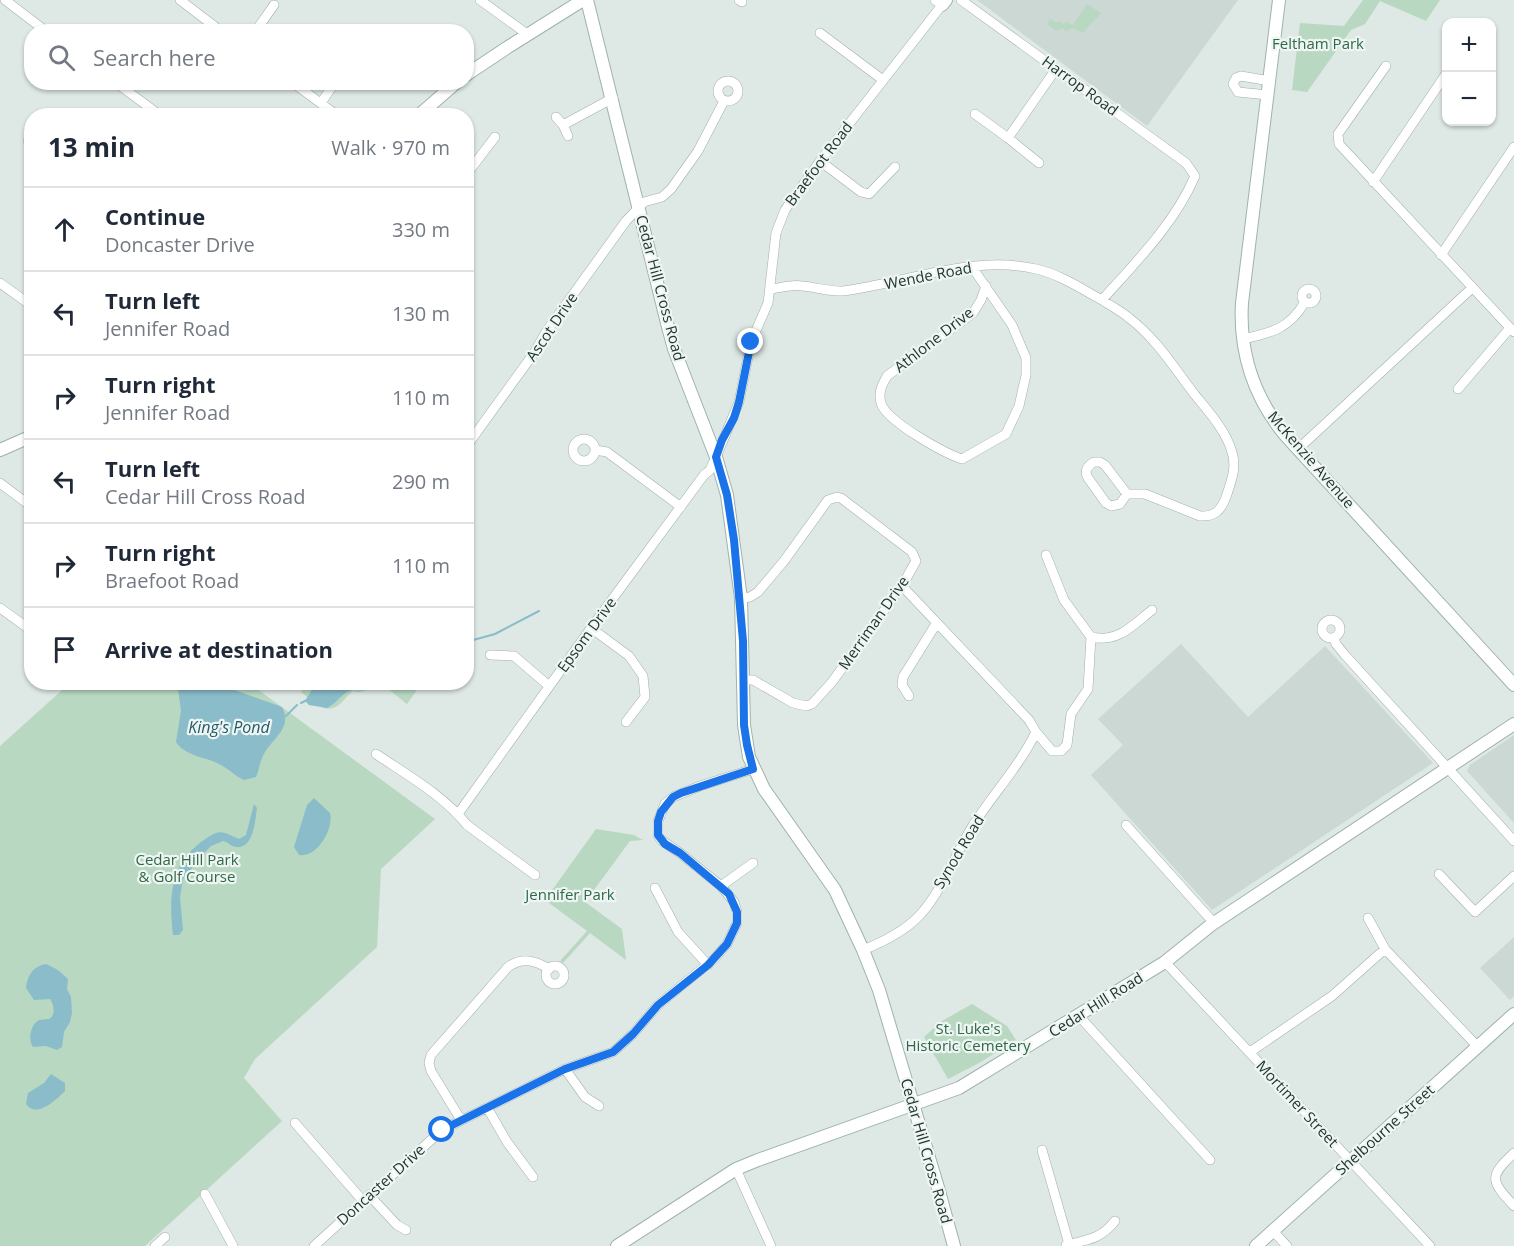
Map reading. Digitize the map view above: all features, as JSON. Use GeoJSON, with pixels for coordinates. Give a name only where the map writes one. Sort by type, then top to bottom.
{"type":"FeatureCollection","features":[{"type":"Feature","properties":{"kind":"main road"},"geometry":{"type":"LineString","coordinates":[[474,70],[527,34],[585,0]]}},
{"type":"Feature","properties":{"kind":"main road","name":"Cedar Hill Cross Road"},"geometry":{"type":"LineString","coordinates":[[585,0],[613,98],[674,349],[716,457],[731,516],[741,598],[745,735],[753,769],[764,789],[835,890],[863,950],[879,990],[954,1246]]}},
{"type":"Feature","properties":{"kind":"main road","name":"McKenzie Avenue"},"geometry":{"type":"LineString","coordinates":[[1280,0],[1242,303],[1243,339],[1251,376],[1261,400],[1279,428],[1514,685]]}},
{"type":"Feature","properties":{"kind":"main road"},"geometry":{"type":"LineString","coordinates":[[427,108],[448,90]]}},
{"type":"Feature","properties":{"kind":"main road"},"geometry":{"type":"LineString","coordinates":[[0,450],[24,440]]}},
{"type":"Feature","properties":{"kind":"main road","name":"Cedar Hill Road"},"geometry":{"type":"LineString","coordinates":[[617,1246],[736,1169],[959,1088],[1165,962],[1214,923],[1514,724]]}},
{"type":"Feature","properties":{"kind":"main road","name":"Shelbourne Street"},"geometry":{"type":"LineString","coordinates":[[1256,1246],[1514,1014]]}},
{"type":"Feature","properties":{"kind":"street"},"geometry":{"type":"LineString","coordinates":[[5,0],[36,24]]}},
{"type":"Feature","properties":{"kind":"street"},"geometry":{"type":"LineString","coordinates":[[180,0],[212,24]]}},
{"type":"Feature","properties":{"kind":"street"},"geometry":{"type":"LineString","coordinates":[[480,0],[527,34]]}},
{"type":"Feature","properties":{"kind":"street","name":"Harrop Road"},"geometry":{"type":"LineString","coordinates":[[961,0],[1159,142],[1186,163],[1195,176],[1188,193],[1156,239],[1102,300]]}},
{"type":"Feature","properties":{"kind":"street","name":"Braefoot Road"},"geometry":{"type":"LineString","coordinates":[[716,457],[737,410],[751,342],[768,303],[774,243],[779,222],[820,160],[941,2]]}},
{"type":"Feature","properties":{"kind":"street"},"geometry":{"type":"LineString","coordinates":[[261,24],[274,5]]}},
{"type":"Feature","properties":{"kind":"street"},"geometry":{"type":"LineString","coordinates":[[820,33],[883,80]]}},
{"type":"Feature","properties":{"kind":"street"},"geometry":{"type":"LineString","coordinates":[[1386,66],[1338,134],[1339,144],[1512,330],[1458,389]]}},
{"type":"Feature","properties":{"kind":"street"},"geometry":{"type":"LineString","coordinates":[[1008,138],[1056,69]]}},
{"type":"Feature","properties":{"kind":"street"},"geometry":{"type":"LineString","coordinates":[[1268,95],[1238,92],[1233,84],[1236,78],[1241,76],[1270,81]]}},
{"type":"Feature","properties":{"kind":"street"},"geometry":{"type":"LineString","coordinates":[[1373,182],[1442,80]]}},
{"type":"Feature","properties":{"kind":"street"},"geometry":{"type":"LineString","coordinates":[[126,90],[150,108]]}},
{"type":"Feature","properties":{"kind":"street"},"geometry":{"type":"LineString","coordinates":[[303,90],[328,108]]}},
{"type":"Feature","properties":{"kind":"street"},"geometry":{"type":"LineString","coordinates":[[321,103],[330,90]]}},
{"type":"Feature","properties":{"kind":"street"},"geometry":{"type":"LineString","coordinates":[[563,125],[613,98]]}},
{"type":"Feature","properties":{"kind":"street"},"geometry":{"type":"LineString","coordinates":[[638,207],[644,202],[662,197],[671,189],[698,151],[724,101]]}},
{"type":"Feature","properties":{"kind":"street"},"geometry":{"type":"LineString","coordinates":[[975,114],[1039,163]]}},
{"type":"Feature","properties":{"kind":"street"},"geometry":{"type":"LineString","coordinates":[[556,117],[568,136]]}},
{"type":"Feature","properties":{"kind":"street"},"geometry":{"type":"LineString","coordinates":[[474,165],[495,137]]}},
{"type":"Feature","properties":{"kind":"street"},"geometry":{"type":"LineString","coordinates":[[1441,255],[1514,147]]}},
{"type":"Feature","properties":{"kind":"street"},"geometry":{"type":"LineString","coordinates":[[820,160],[861,192],[869,194],[895,167]]}},
{"type":"Feature","properties":{"kind":"street","name":"Ascot Drive"},"geometry":{"type":"LineString","coordinates":[[474,436],[534,353],[546,332],[638,207]]}},
{"type":"Feature","properties":{"kind":"street","name":"Wende Road"},"geometry":{"type":"LineString","coordinates":[[771,289],[799,285],[839,291],[925,276],[949,269],[1004,264],[1038,269],[1102,300],[1130,318],[1147,334],[1179,373],[1226,439],[1233,453],[1234,473],[1224,502],[1217,513],[1209,517],[1200,516],[1144,494],[1127,495]]}},
{"type":"Feature","properties":{"kind":"street","name":"Athlone Drive"},"geometry":{"type":"LineString","coordinates":[[972,267],[986,286],[1012,325],[1022,345],[1026,358],[1026,375],[1019,406],[1006,434],[963,459],[919,437],[888,414],[881,404],[880,389],[887,376],[973,313],[986,286]]}},
{"type":"Feature","properties":{"kind":"street"},"geometry":{"type":"LineString","coordinates":[[0,283],[24,300]]}},
{"type":"Feature","properties":{"kind":"street"},"geometry":{"type":"LineString","coordinates":[[1298,449],[1472,288]]}},
{"type":"Feature","properties":{"kind":"street"},"geometry":{"type":"LineString","coordinates":[[1243,339],[1278,330],[1299,314],[1305,302]]}},
{"type":"Feature","properties":{"kind":"street"},"geometry":{"type":"LineString","coordinates":[[595,450],[607,452],[681,507]]}},
{"type":"Feature","properties":{"kind":"street","name":"Epsom Drive"},"geometry":{"type":"LineString","coordinates":[[458,814],[591,628],[710,470],[716,457]]}},
{"type":"Feature","properties":{"kind":"street"},"geometry":{"type":"LineString","coordinates":[[1094,462],[1100,462],[1127,495],[1125,500],[1115,506],[1106,503],[1088,478],[1087,468],[1094,462]]}},
{"type":"Feature","properties":{"kind":"street"},"geometry":{"type":"LineString","coordinates":[[0,483],[24,501]]}},
{"type":"Feature","properties":{"kind":"street","name":"Merriman Drive"},"geometry":{"type":"LineString","coordinates":[[741,598],[750,597],[758,592],[784,561],[828,500],[837,497],[842,498],[912,552],[916,561],[902,586],[832,682],[812,704],[806,706],[793,703],[753,680],[744,680]]}},
{"type":"Feature","properties":{"kind":"street"},"geometry":{"type":"LineString","coordinates":[[902,586],[1029,720],[1052,751],[1061,751],[1067,745],[1071,714],[1088,689],[1091,638],[1064,600],[1046,555]]}},
{"type":"Feature","properties":{"kind":"street"},"geometry":{"type":"LineString","coordinates":[[0,608],[24,626]]}},
{"type":"Feature","properties":{"kind":"street"},"geometry":{"type":"LineString","coordinates":[[1091,638],[1102,640],[1113,638],[1152,610]]}},
{"type":"Feature","properties":{"kind":"street"},"geometry":{"type":"LineString","coordinates":[[909,696],[902,685],[903,677],[936,624]]}},
{"type":"Feature","properties":{"kind":"street"},"geometry":{"type":"LineString","coordinates":[[591,628],[629,656],[643,676],[645,698],[626,722]]}},
{"type":"Feature","properties":{"kind":"street"},"geometry":{"type":"LineString","coordinates":[[1334,638],[1345,655],[1514,841]]}},
{"type":"Feature","properties":{"kind":"street"},"geometry":{"type":"LineString","coordinates":[[490,655],[514,656],[549,686]]}},
{"type":"Feature","properties":{"kind":"street","name":"Synod Road"},"geometry":{"type":"LineString","coordinates":[[863,950],[882,942],[908,926],[928,905],[974,824],[1027,751],[1036,732]]}},
{"type":"Feature","properties":{"kind":"street"},"geometry":{"type":"LineString","coordinates":[[375,754],[412,778],[458,814],[467,825],[535,875]]}},
{"type":"Feature","properties":{"kind":"street"},"geometry":{"type":"LineString","coordinates":[[753,769],[673,797],[665,804],[658,821],[658,835],[661,840],[721,886],[753,863]]}},
{"type":"Feature","properties":{"kind":"street"},"geometry":{"type":"LineString","coordinates":[[1126,825],[1214,923]]}},
{"type":"Feature","properties":{"kind":"street"},"geometry":{"type":"LineString","coordinates":[[1439,874],[1475,912],[1514,876]]}},
{"type":"Feature","properties":{"kind":"street","name":"Doncaster Drive"},"geometry":{"type":"LineString","coordinates":[[314,1246],[435,1136],[460,1120],[488,1109],[565,1069],[613,1052],[633,1034],[658,1005],[708,965],[727,944],[737,923],[737,912],[734,902],[721,886]]}},
{"type":"Feature","properties":{"kind":"street"},"geometry":{"type":"LineString","coordinates":[[655,888],[678,932],[708,965]]}},
{"type":"Feature","properties":{"kind":"street"},"geometry":{"type":"LineString","coordinates":[[1368,918],[1385,949],[1478,1047]]}},
{"type":"Feature","properties":{"kind":"street"},"geometry":{"type":"LineString","coordinates":[[1250,1053],[1332,996],[1385,949]]}},
{"type":"Feature","properties":{"kind":"street"},"geometry":{"type":"LineString","coordinates":[[460,1120],[431,1071],[429,1063],[431,1055],[508,967],[515,962],[531,960],[549,969]]}},
{"type":"Feature","properties":{"kind":"street","name":"Mortimer Street"},"geometry":{"type":"LineString","coordinates":[[1165,962],[1430,1246]]}},
{"type":"Feature","properties":{"kind":"street"},"geometry":{"type":"LineString","coordinates":[[1079,1016],[1210,1160]]}},
{"type":"Feature","properties":{"kind":"street"},"geometry":{"type":"LineString","coordinates":[[565,1069],[585,1097],[599,1106]]}},
{"type":"Feature","properties":{"kind":"street"},"geometry":{"type":"LineString","coordinates":[[488,1109],[507,1142],[533,1177]]}},
{"type":"Feature","properties":{"kind":"street"},"geometry":{"type":"LineString","coordinates":[[296,1124],[366,1198],[406,1230]]}},
{"type":"Feature","properties":{"kind":"street"},"geometry":{"type":"LineString","coordinates":[[1042,1150],[1066,1245],[1085,1243],[1100,1236],[1108,1231],[1116,1221]]}},
{"type":"Feature","properties":{"kind":"street"},"geometry":{"type":"LineString","coordinates":[[1514,1153],[1497,1170],[1495,1177],[1497,1186],[1514,1206]]}},
{"type":"Feature","properties":{"kind":"street"},"geometry":{"type":"LineString","coordinates":[[736,1169],[771,1246]]}},
{"type":"Feature","properties":{"kind":"street"},"geometry":{"type":"LineString","coordinates":[[205,1194],[233,1246]]}},
{"type":"Feature","properties":{"kind":"street"},"geometry":{"type":"LineString","coordinates":[[1273,1231],[1287,1246]]}},
{"type":"Feature","properties":{"kind":"street"},"geometry":{"type":"LineString","coordinates":[[155,1246],[165,1237]]}},
{"type":"Feature","properties":{"kind":"shaded area"},"geometry":{"type":"Polygon","coordinates":[[[977,0],[1238,0],[1147,126],[977,0]]]}},
{"type":"Feature","properties":{"kind":"shaded area"},"geometry":{"type":"Polygon","coordinates":[[[1181,644],[1248,717],[1325,646],[1433,763],[1212,910],[1091,775],[1123,745],[1098,719],[1181,644]]]}},
{"type":"Feature","properties":{"kind":"shaded area"},"geometry":{"type":"Polygon","coordinates":[[[1514,735],[1514,823],[1467,771],[1470,765],[1514,735]]]}},
{"type":"Feature","properties":{"kind":"shaded area"},"geometry":{"type":"Polygon","coordinates":[[[1514,937],[1514,996],[1510,1000],[1480,968],[1514,937]]]}},
{"type":"Feature","properties":{"kind":"green space","name":"Feltham Park"},"geometry":{"type":"Polygon","coordinates":[[[1363,0],[1440,0],[1426,21],[1380,1],[1365,24],[1351,30],[1307,92],[1292,90],[1300,23],[1344,26],[1363,0]]]}},
{"type":"Feature","properties":{"kind":"green space"},"geometry":{"type":"Polygon","coordinates":[[[1087,4],[1101,13],[1084,33],[1072,28],[1066,31],[1062,28],[1057,31],[1047,24],[1050,19],[1056,23],[1059,21],[1073,25],[1087,4]]]}},
{"type":"Feature","properties":{"kind":"green space","name":"Cedar Hill Park & Golf Course"},"geometry":{"type":"Polygon","coordinates":[[[62,690],[259,690],[435,819],[381,869],[377,947],[255,1059],[244,1078],[282,1121],[145,1246],[0,1246],[0,746],[62,690]]]}},
{"type":"Feature","properties":{"kind":"green space"},"geometry":{"type":"Polygon","coordinates":[[[303,690],[367,690],[353,691],[337,706],[331,708],[321,707],[301,692],[303,690]]]}},
{"type":"Feature","properties":{"kind":"green space"},"geometry":{"type":"Polygon","coordinates":[[[389,690],[417,690],[407,704],[389,690]]]}},
{"type":"Feature","properties":{"kind":"green space","name":"Jennifer Park"},"geometry":{"type":"Polygon","coordinates":[[[596,829],[634,835],[643,840],[630,841],[585,902],[622,929],[626,960],[590,933],[563,963],[560,961],[587,931],[545,900],[596,829]]]}},
{"type":"Feature","properties":{"kind":"green space","name":"St. Luke's Historic Cemetery"},"geometry":{"type":"Polygon","coordinates":[[[972,1004],[1007,1026],[1016,1040],[948,1079],[924,1037],[942,1021],[972,1004]]]}},
{"type":"Feature","properties":{"kind":"water","name":"King's Pond"},"geometry":{"type":"Polygon","coordinates":[[[178,690],[235,690],[282,707],[285,722],[265,752],[256,777],[244,780],[219,764],[196,756],[180,747],[176,742],[181,711],[178,690]]]}},
{"type":"Feature","properties":{"kind":"water"},"geometry":{"type":"Polygon","coordinates":[[[312,690],[352,690],[327,708],[309,705],[305,701],[312,690]]]}},
{"type":"Feature","properties":{"kind":"water"},"geometry":{"type":"Polygon","coordinates":[[[314,798],[330,813],[331,820],[327,834],[318,847],[306,855],[299,855],[294,847],[307,805],[314,798]]]}},
{"type":"Feature","properties":{"kind":"water"},"geometry":{"type":"Polygon","coordinates":[[[254,804],[257,808],[254,826],[247,843],[236,847],[223,841],[211,846],[183,879],[180,897],[183,930],[179,935],[173,935],[172,897],[177,873],[183,862],[190,851],[216,833],[220,832],[239,839],[246,835],[254,804]]]}},
{"type":"Feature","properties":{"kind":"water"},"geometry":{"type":"Polygon","coordinates":[[[46,964],[58,970],[68,979],[67,989],[71,997],[70,1022],[64,1032],[62,1047],[57,1050],[46,1046],[33,1047],[31,1041],[32,1029],[36,1022],[49,1019],[53,1012],[50,999],[34,1000],[26,988],[31,972],[46,964]]]}},
{"type":"Feature","properties":{"kind":"water"},"geometry":{"type":"Polygon","coordinates":[[[51,1074],[65,1083],[65,1091],[57,1099],[40,1109],[30,1108],[26,1104],[28,1093],[44,1083],[51,1074]]]}},
{"type":"Feature","properties":{"kind":"waterway"},"geometry":{"type":"LineString","coordinates":[[474,640],[495,634],[539,611]]}},
{"type":"Feature","properties":{"kind":"waterway"},"geometry":{"type":"LineString","coordinates":[[301,703],[307,700]]}},
{"type":"Feature","properties":{"kind":"waterway"},"geometry":{"type":"LineString","coordinates":[[286,716],[297,705]]}},
{"type":"Feature","properties":{"kind":"route"},"geometry":{"type":"LineString","coordinates":[[442,1130],[565,1069],[613,1052],[633,1034],[658,1005],[708,965],[733,934],[737,923],[737,912],[729,894],[680,853],[665,844],[658,835],[657,828],[665,804],[673,797],[753,769],[744,725],[741,598],[731,516],[722,473],[716,457],[739,402],[751,342]]}}]}
